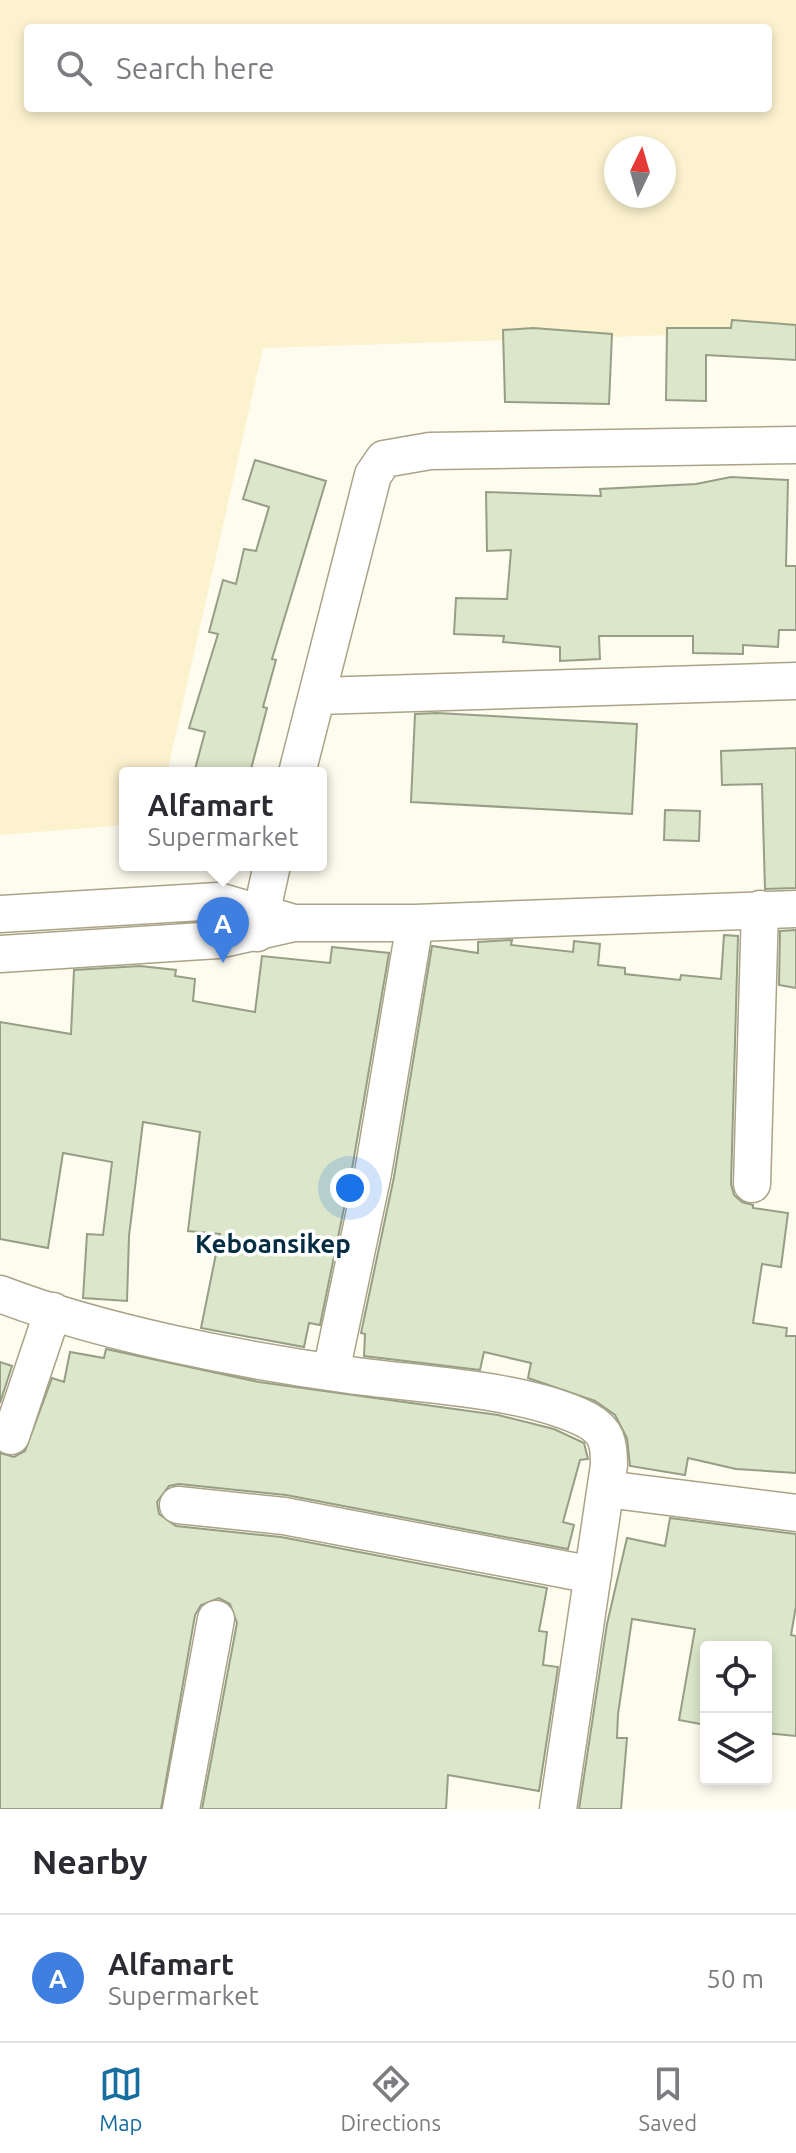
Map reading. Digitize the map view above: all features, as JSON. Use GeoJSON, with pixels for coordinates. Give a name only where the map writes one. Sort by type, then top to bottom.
{"type":"FeatureCollection","features":[{"type":"Feature","properties":{"kind":"street"},"geometry":{"type":"LineString","coordinates":[[299,767],[373,475],[384,459],[430,451],[796,445]]}},
{"type":"Feature","properties":{"kind":"street"},"geometry":{"type":"LineString","coordinates":[[318,696],[796,681]]}},
{"type":"Feature","properties":{"kind":"street"},"geometry":{"type":"LineString","coordinates":[[259,922],[271,871]]}},
{"type":"Feature","properties":{"kind":"street"},"geometry":{"type":"LineString","coordinates":[[0,914],[218,901],[259,922]]}},
{"type":"Feature","properties":{"kind":"street"},"geometry":{"type":"LineString","coordinates":[[752,1184],[760,909]]}},
{"type":"Feature","properties":{"kind":"street"},"geometry":{"type":"LineString","coordinates":[[0,954],[218,940],[259,922],[415,923],[796,909]]}},
{"type":"Feature","properties":{"kind":"street"},"geometry":{"type":"LineString","coordinates":[[331,1372],[373,1173],[415,923]]}},
{"type":"Feature","properties":{"kind":"street"},"geometry":{"type":"LineString","coordinates":[[0,1294],[53,1311],[205,1348],[331,1372],[515,1398],[567,1412],[600,1429],[609,1446],[606,1489],[558,1809]]}},
{"type":"Feature","properties":{"kind":"street"},"geometry":{"type":"LineString","coordinates":[[11,1436],[53,1311]]}},
{"type":"Feature","properties":{"kind":"street"},"geometry":{"type":"LineString","coordinates":[[606,1489],[796,1513]]}},
{"type":"Feature","properties":{"kind":"street"},"geometry":{"type":"LineString","coordinates":[[178,1505],[284,1516],[593,1575]]}},
{"type":"Feature","properties":{"kind":"street"},"geometry":{"type":"LineString","coordinates":[[181,1809],[216,1619]]}},
{"type":"Feature","properties":{"kind":"shaded area"},"geometry":{"type":"Polygon","coordinates":[[[0,0],[796,0],[796,331],[263,348],[168,767],[119,767],[119,825],[0,835],[0,0]]]}},
{"type":"Feature","properties":{"kind":"building"},"geometry":{"type":"Polygon","coordinates":[[[732,320],[796,325],[796,360],[706,355],[706,401],[666,400],[667,328],[731,328],[732,320]]]}},
{"type":"Feature","properties":{"kind":"building"},"geometry":{"type":"Polygon","coordinates":[[[533,328],[612,334],[609,404],[505,402],[503,330],[533,328]]]}},
{"type":"Feature","properties":{"kind":"building"},"geometry":{"type":"Polygon","coordinates":[[[255,460],[326,481],[272,659],[276,660],[263,707],[267,708],[252,767],[196,767],[205,732],[189,728],[218,634],[209,632],[223,580],[236,584],[244,549],[256,551],[269,507],[243,499],[255,460]]]}},
{"type":"Feature","properties":{"kind":"building"},"geometry":{"type":"Polygon","coordinates":[[[731,477],[788,480],[786,566],[796,566],[796,630],[779,630],[778,647],[743,645],[743,654],[693,653],[693,636],[599,636],[600,659],[560,661],[560,647],[503,642],[504,636],[454,634],[456,598],[507,599],[511,550],[487,551],[486,492],[601,496],[600,489],[696,484],[731,477]]]}},
{"type":"Feature","properties":{"kind":"building"},"geometry":{"type":"Polygon","coordinates":[[[415,714],[637,724],[632,814],[411,802],[415,714]]]}},
{"type":"Feature","properties":{"kind":"building"},"geometry":{"type":"Polygon","coordinates":[[[796,748],[796,888],[765,889],[762,784],[722,785],[721,751],[796,748]]]}},
{"type":"Feature","properties":{"kind":"building"},"geometry":{"type":"Polygon","coordinates":[[[665,810],[700,811],[699,841],[664,840],[665,810]]]}},
{"type":"Feature","properties":{"kind":"building"},"geometry":{"type":"Polygon","coordinates":[[[796,930],[796,988],[779,985],[780,931],[796,930]]]}},
{"type":"Feature","properties":{"kind":"building"},"geometry":{"type":"Polygon","coordinates":[[[724,935],[738,936],[731,1184],[734,1195],[742,1202],[753,1205],[753,1208],[788,1213],[781,1267],[762,1264],[753,1323],[787,1328],[786,1336],[796,1336],[796,1473],[736,1469],[688,1458],[685,1475],[630,1466],[627,1438],[615,1415],[595,1401],[528,1378],[531,1363],[484,1352],[480,1370],[364,1356],[365,1334],[361,1333],[394,1177],[432,946],[478,953],[478,942],[512,940],[511,945],[573,952],[574,941],[600,944],[598,965],[625,968],[625,974],[680,980],[681,975],[721,979],[724,935]]]}},
{"type":"Feature","properties":{"kind":"building"},"geometry":{"type":"Polygon","coordinates":[[[332,947],[389,953],[352,1169],[320,1325],[309,1323],[304,1347],[201,1328],[220,1234],[188,1231],[200,1132],[143,1122],[129,1236],[127,1301],[83,1298],[87,1234],[103,1235],[112,1162],[63,1153],[48,1248],[0,1239],[0,1022],[71,1034],[74,970],[140,966],[176,970],[175,976],[195,979],[193,1001],[255,1012],[262,956],[330,963],[332,947]]]}},
{"type":"Feature","properties":{"kind":"building"},"geometry":{"type":"Polygon","coordinates":[[[106,1349],[259,1382],[498,1415],[554,1429],[584,1443],[588,1459],[580,1460],[563,1522],[574,1525],[568,1549],[286,1495],[179,1484],[169,1486],[157,1502],[159,1514],[176,1526],[281,1537],[547,1588],[539,1631],[547,1632],[543,1665],[558,1667],[539,1791],[448,1775],[446,1809],[202,1809],[237,1623],[230,1604],[219,1598],[201,1605],[195,1615],[161,1809],[0,1809],[0,1453],[14,1457],[25,1451],[52,1378],[64,1382],[70,1352],[104,1358],[106,1349]]]}},
{"type":"Feature","properties":{"kind":"building"},"geometry":{"type":"Polygon","coordinates":[[[0,1362],[12,1366],[0,1403],[0,1362]]]}},
{"type":"Feature","properties":{"kind":"building"},"geometry":{"type":"Polygon","coordinates":[[[670,1518],[796,1534],[796,1606],[791,1635],[796,1636],[796,1736],[772,1734],[772,1641],[700,1641],[700,1724],[679,1720],[695,1629],[632,1619],[618,1714],[617,1738],[627,1738],[621,1809],[579,1809],[607,1624],[627,1538],[665,1546],[670,1518]]]}},
{"type":"Feature","properties":{"kind":"place","name":"Alfamart"},"geometry":{"type":"Point","coordinates":[223,963]}},
{"type":"Feature","properties":{"kind":"district","name":"Keboansikep"},"geometry":{"type":"Point","coordinates":[273,1243]}}]}
